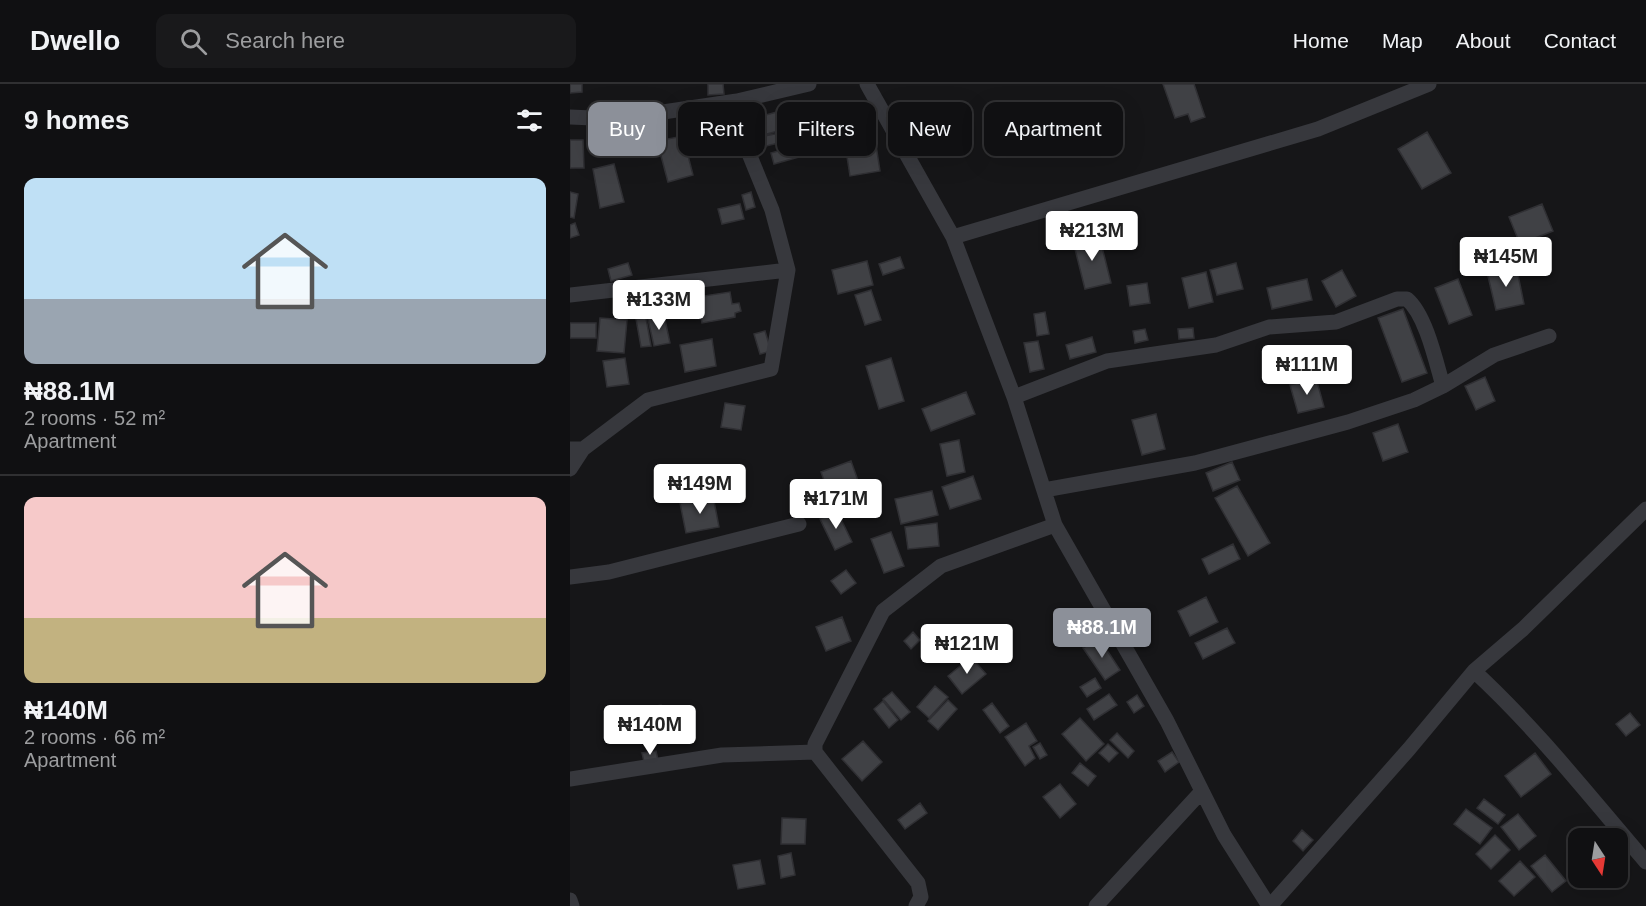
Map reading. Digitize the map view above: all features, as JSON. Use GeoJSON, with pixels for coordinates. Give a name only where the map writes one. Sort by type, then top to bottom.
{"type":"FeatureCollection","features":[{"type":"Feature","properties":{"kind":"street"},"geometry":{"type":"LineString","coordinates":[[570,117],[616,119],[737,101],[809,84]]}},
{"type":"Feature","properties":{"kind":"street"},"geometry":{"type":"LineString","coordinates":[[867,84],[953,237],[1014,397],[1055,525],[1167,721],[1224,835],[1270,906],[1409,749],[1474,671],[1523,629],[1646,509]]}},
{"type":"Feature","properties":{"kind":"street"},"geometry":{"type":"LineString","coordinates":[[953,237],[1318,129],[1429,84]]}},
{"type":"Feature","properties":{"kind":"street"},"geometry":{"type":"LineString","coordinates":[[570,469],[577,449],[648,400],[771,369],[788,270],[772,210],[743,139],[737,101]]}},
{"type":"Feature","properties":{"kind":"street"},"geometry":{"type":"LineString","coordinates":[[570,295],[788,270]]}},
{"type":"Feature","properties":{"kind":"street"},"geometry":{"type":"LineString","coordinates":[[1014,397],[1107,361],[1216,345],[1269,327],[1336,322],[1397,299],[1407,299],[1418,310],[1443,386]]}},
{"type":"Feature","properties":{"kind":"street"},"geometry":{"type":"LineString","coordinates":[[1044,490],[1195,463],[1348,422],[1414,400],[1443,386],[1494,355],[1550,336]]}},
{"type":"Feature","properties":{"kind":"street"},"geometry":{"type":"LineString","coordinates":[[570,577],[609,572],[799,524]]}},
{"type":"Feature","properties":{"kind":"street"},"geometry":{"type":"LineString","coordinates":[[916,906],[921,897],[918,884],[815,752],[815,744],[883,611],[941,567],[1055,525]]}},
{"type":"Feature","properties":{"kind":"street"},"geometry":{"type":"LineString","coordinates":[[1474,671],[1540,739],[1646,862]]}},
{"type":"Feature","properties":{"kind":"street"},"geometry":{"type":"LineString","coordinates":[[570,779],[722,755],[815,752]]}},
{"type":"Feature","properties":{"kind":"street"},"geometry":{"type":"LineString","coordinates":[[1096,906],[1202,791]]}},
{"type":"Feature","properties":{"kind":"street"},"geometry":{"type":"LineString","coordinates":[[570,900],[572,906]]}},
{"type":"Feature","properties":{"kind":"building"},"geometry":{"type":"Polygon","coordinates":[[[570,84],[582,84],[582,92],[570,93],[570,84]]]}},
{"type":"Feature","properties":{"kind":"building"},"geometry":{"type":"Polygon","coordinates":[[[708,84],[723,84],[724,94],[708,95],[708,84]]]}},
{"type":"Feature","properties":{"kind":"building"},"geometry":{"type":"Polygon","coordinates":[[[1163,84],[1194,84],[1205,117],[1191,122],[1188,114],[1175,118],[1163,84]]]}},
{"type":"Feature","properties":{"kind":"building"},"geometry":{"type":"Polygon","coordinates":[[[777,112],[777,131],[765,135],[765,115],[777,112]]]}},
{"type":"Feature","properties":{"kind":"building"},"geometry":{"type":"Polygon","coordinates":[[[1427,132],[1451,173],[1422,189],[1398,149],[1427,132]]]}},
{"type":"Feature","properties":{"kind":"building"},"geometry":{"type":"Polygon","coordinates":[[[777,134],[777,143],[765,146],[765,136],[777,134]]]}},
{"type":"Feature","properties":{"kind":"building"},"geometry":{"type":"Polygon","coordinates":[[[678,137],[678,156],[688,156],[693,175],[668,182],[661,156],[666,156],[666,139],[678,137]]]}},
{"type":"Feature","properties":{"kind":"building"},"geometry":{"type":"Polygon","coordinates":[[[570,140],[583,140],[584,168],[570,168],[570,140]]]}},
{"type":"Feature","properties":{"kind":"building"},"geometry":{"type":"Polygon","coordinates":[[[876,145],[880,171],[850,176],[847,156],[876,156],[876,145]]]}},
{"type":"Feature","properties":{"kind":"building"},"geometry":{"type":"Polygon","coordinates":[[[777,151],[777,156],[799,157],[774,164],[771,153],[777,151]]]}},
{"type":"Feature","properties":{"kind":"building"},"geometry":{"type":"Polygon","coordinates":[[[614,164],[624,202],[600,208],[593,169],[614,164]]]}},
{"type":"Feature","properties":{"kind":"building"},"geometry":{"type":"Polygon","coordinates":[[[570,192],[578,194],[574,218],[570,217],[570,192]]]}},
{"type":"Feature","properties":{"kind":"building"},"geometry":{"type":"Polygon","coordinates":[[[751,192],[755,207],[746,210],[742,195],[751,192]]]}},
{"type":"Feature","properties":{"kind":"building"},"geometry":{"type":"Polygon","coordinates":[[[740,204],[744,219],[722,224],[718,209],[740,204]]]}},
{"type":"Feature","properties":{"kind":"building"},"geometry":{"type":"Polygon","coordinates":[[[1542,204],[1553,231],[1520,244],[1509,217],[1542,204]]]}},
{"type":"Feature","properties":{"kind":"building"},"geometry":{"type":"Polygon","coordinates":[[[575,223],[579,235],[570,238],[570,225],[575,223]]]}},
{"type":"Feature","properties":{"kind":"building"},"geometry":{"type":"Polygon","coordinates":[[[1099,235],[1111,283],[1085,289],[1073,241],[1099,235]]]}},
{"type":"Feature","properties":{"kind":"building"},"geometry":{"type":"Polygon","coordinates":[[[900,257],[904,268],[883,275],[879,264],[900,257]]]}},
{"type":"Feature","properties":{"kind":"building"},"geometry":{"type":"Polygon","coordinates":[[[867,261],[873,285],[838,294],[832,270],[867,261]]]}},
{"type":"Feature","properties":{"kind":"building"},"geometry":{"type":"Polygon","coordinates":[[[628,263],[632,275],[611,281],[608,269],[628,263]]]}},
{"type":"Feature","properties":{"kind":"building"},"geometry":{"type":"Polygon","coordinates":[[[1236,263],[1243,289],[1217,295],[1210,270],[1236,263]]]}},
{"type":"Feature","properties":{"kind":"building"},"geometry":{"type":"Polygon","coordinates":[[[1516,265],[1524,304],[1496,310],[1487,272],[1516,265]]]}},
{"type":"Feature","properties":{"kind":"building"},"geometry":{"type":"Polygon","coordinates":[[[1342,270],[1356,296],[1336,307],[1322,281],[1342,270]]]}},
{"type":"Feature","properties":{"kind":"building"},"geometry":{"type":"Polygon","coordinates":[[[1206,272],[1213,302],[1189,308],[1182,278],[1206,272]]]}},
{"type":"Feature","properties":{"kind":"building"},"geometry":{"type":"Polygon","coordinates":[[[1307,279],[1312,300],[1272,309],[1267,288],[1307,279]]]}},
{"type":"Feature","properties":{"kind":"building"},"geometry":{"type":"Polygon","coordinates":[[[1458,279],[1472,315],[1449,324],[1435,288],[1458,279]]]}},
{"type":"Feature","properties":{"kind":"building"},"geometry":{"type":"Polygon","coordinates":[[[1147,283],[1150,303],[1130,306],[1127,286],[1147,283]]]}},
{"type":"Feature","properties":{"kind":"building"},"geometry":{"type":"Polygon","coordinates":[[[871,290],[881,320],[865,325],[855,295],[871,290]]]}},
{"type":"Feature","properties":{"kind":"building"},"geometry":{"type":"Polygon","coordinates":[[[730,292],[732,304],[739,303],[741,311],[735,313],[735,317],[702,323],[697,297],[730,292]]]}},
{"type":"Feature","properties":{"kind":"building"},"geometry":{"type":"Polygon","coordinates":[[[1403,309],[1427,373],[1402,382],[1378,318],[1403,309]]]}},
{"type":"Feature","properties":{"kind":"building"},"geometry":{"type":"Polygon","coordinates":[[[1045,312],[1049,334],[1037,336],[1034,314],[1045,312]]]}},
{"type":"Feature","properties":{"kind":"building"},"geometry":{"type":"Polygon","coordinates":[[[664,315],[670,343],[654,346],[648,319],[664,315]]]}},
{"type":"Feature","properties":{"kind":"building"},"geometry":{"type":"Polygon","coordinates":[[[600,318],[627,320],[624,353],[597,351],[600,318]]]}},
{"type":"Feature","properties":{"kind":"building"},"geometry":{"type":"Polygon","coordinates":[[[646,318],[651,346],[641,347],[636,319],[646,318]]]}},
{"type":"Feature","properties":{"kind":"building"},"geometry":{"type":"Polygon","coordinates":[[[570,323],[596,323],[596,338],[570,338],[570,323]]]}},
{"type":"Feature","properties":{"kind":"building"},"geometry":{"type":"Polygon","coordinates":[[[1193,328],[1194,338],[1179,339],[1178,329],[1193,328]]]}},
{"type":"Feature","properties":{"kind":"building"},"geometry":{"type":"Polygon","coordinates":[[[1145,329],[1148,340],[1135,343],[1133,331],[1145,329]]]}},
{"type":"Feature","properties":{"kind":"building"},"geometry":{"type":"Polygon","coordinates":[[[765,331],[771,351],[760,354],[754,334],[765,331]]]}},
{"type":"Feature","properties":{"kind":"building"},"geometry":{"type":"Polygon","coordinates":[[[1092,337],[1096,352],[1070,359],[1066,345],[1092,337]]]}},
{"type":"Feature","properties":{"kind":"building"},"geometry":{"type":"Polygon","coordinates":[[[712,339],[716,366],[685,372],[680,345],[712,339]]]}},
{"type":"Feature","properties":{"kind":"building"},"geometry":{"type":"Polygon","coordinates":[[[1038,341],[1044,369],[1030,372],[1024,343],[1038,341]]]}},
{"type":"Feature","properties":{"kind":"building"},"geometry":{"type":"Polygon","coordinates":[[[625,358],[629,384],[607,387],[603,361],[625,358]]]}},
{"type":"Feature","properties":{"kind":"building"},"geometry":{"type":"Polygon","coordinates":[[[891,358],[904,401],[879,409],[866,366],[891,358]]]}},
{"type":"Feature","properties":{"kind":"building"},"geometry":{"type":"Polygon","coordinates":[[[1485,377],[1495,401],[1476,410],[1465,386],[1485,377]]]}},
{"type":"Feature","properties":{"kind":"building"},"geometry":{"type":"Polygon","coordinates":[[[1316,378],[1324,407],[1298,413],[1290,385],[1316,378]]]}},
{"type":"Feature","properties":{"kind":"building"},"geometry":{"type":"Polygon","coordinates":[[[966,392],[975,414],[931,431],[922,409],[966,392]]]}},
{"type":"Feature","properties":{"kind":"building"},"geometry":{"type":"Polygon","coordinates":[[[725,403],[745,406],[741,430],[721,427],[725,403]]]}},
{"type":"Feature","properties":{"kind":"building"},"geometry":{"type":"Polygon","coordinates":[[[1156,414],[1165,449],[1142,455],[1132,420],[1156,414]]]}},
{"type":"Feature","properties":{"kind":"building"},"geometry":{"type":"Polygon","coordinates":[[[1398,424],[1408,452],[1383,461],[1373,433],[1398,424]]]}},
{"type":"Feature","properties":{"kind":"building"},"geometry":{"type":"Polygon","coordinates":[[[959,440],[965,472],[947,476],[940,444],[959,440]]]}},
{"type":"Feature","properties":{"kind":"building"},"geometry":{"type":"Polygon","coordinates":[[[851,461],[861,489],[831,500],[821,472],[851,461]]]}},
{"type":"Feature","properties":{"kind":"building"},"geometry":{"type":"Polygon","coordinates":[[[1232,462],[1240,480],[1213,491],[1206,473],[1232,462]]]}},
{"type":"Feature","properties":{"kind":"building"},"geometry":{"type":"Polygon","coordinates":[[[973,476],[981,499],[950,509],[942,487],[973,476]]]}},
{"type":"Feature","properties":{"kind":"building"},"geometry":{"type":"Polygon","coordinates":[[[1237,486],[1270,543],[1248,556],[1215,498],[1237,486]]]}},
{"type":"Feature","properties":{"kind":"building"},"geometry":{"type":"Polygon","coordinates":[[[932,491],[938,515],[901,524],[895,499],[932,491]]]}},
{"type":"Feature","properties":{"kind":"building"},"geometry":{"type":"Polygon","coordinates":[[[713,496],[719,527],[686,533],[680,503],[713,496]]]}},
{"type":"Feature","properties":{"kind":"building"},"geometry":{"type":"Polygon","coordinates":[[[837,511],[852,542],[835,550],[820,519],[837,511]]]}},
{"type":"Feature","properties":{"kind":"building"},"geometry":{"type":"Polygon","coordinates":[[[937,523],[939,546],[908,549],[905,527],[937,523]]]}},
{"type":"Feature","properties":{"kind":"building"},"geometry":{"type":"Polygon","coordinates":[[[891,532],[904,566],[884,573],[871,539],[891,532]]]}},
{"type":"Feature","properties":{"kind":"building"},"geometry":{"type":"Polygon","coordinates":[[[1233,544],[1240,559],[1209,574],[1202,559],[1233,544]]]}},
{"type":"Feature","properties":{"kind":"building"},"geometry":{"type":"Polygon","coordinates":[[[846,570],[856,583],[841,594],[831,581],[846,570]]]}},
{"type":"Feature","properties":{"kind":"building"},"geometry":{"type":"Polygon","coordinates":[[[1206,597],[1218,622],[1190,636],[1178,611],[1206,597]]]}},
{"type":"Feature","properties":{"kind":"building"},"geometry":{"type":"Polygon","coordinates":[[[842,617],[851,641],[826,651],[816,627],[842,617]]]}},
{"type":"Feature","properties":{"kind":"building"},"geometry":{"type":"Polygon","coordinates":[[[954,625],[964,636],[958,641],[948,631],[954,625]]]}},
{"type":"Feature","properties":{"kind":"building"},"geometry":{"type":"Polygon","coordinates":[[[1227,628],[1235,643],[1203,659],[1195,643],[1227,628]]]}},
{"type":"Feature","properties":{"kind":"building"},"geometry":{"type":"Polygon","coordinates":[[[945,631],[957,643],[952,648],[940,637],[945,631]]]}},
{"type":"Feature","properties":{"kind":"building"},"geometry":{"type":"Polygon","coordinates":[[[913,632],[920,640],[911,649],[904,641],[913,632]]]}},
{"type":"Feature","properties":{"kind":"building"},"geometry":{"type":"Polygon","coordinates":[[[1099,638],[1120,670],[1105,680],[1083,648],[1099,638]]]}},
{"type":"Feature","properties":{"kind":"building"},"geometry":{"type":"Polygon","coordinates":[[[971,657],[986,674],[962,694],[948,676],[971,657]]]}},
{"type":"Feature","properties":{"kind":"building"},"geometry":{"type":"Polygon","coordinates":[[[1095,678],[1101,688],[1087,697],[1080,687],[1095,678]]]}},
{"type":"Feature","properties":{"kind":"building"},"geometry":{"type":"Polygon","coordinates":[[[935,686],[948,697],[929,718],[917,707],[935,686]]]}},
{"type":"Feature","properties":{"kind":"building"},"geometry":{"type":"Polygon","coordinates":[[[892,692],[910,712],[901,720],[883,699],[892,692]]]}},
{"type":"Feature","properties":{"kind":"building"},"geometry":{"type":"Polygon","coordinates":[[[1109,694],[1117,705],[1094,720],[1087,709],[1109,694]]]}},
{"type":"Feature","properties":{"kind":"building"},"geometry":{"type":"Polygon","coordinates":[[[1137,695],[1144,706],[1134,713],[1127,702],[1137,695]]]}},
{"type":"Feature","properties":{"kind":"building"},"geometry":{"type":"Polygon","coordinates":[[[948,700],[957,709],[938,730],[928,721],[948,700]]]}},
{"type":"Feature","properties":{"kind":"building"},"geometry":{"type":"Polygon","coordinates":[[[883,701],[898,720],[889,728],[874,709],[883,701]]]}},
{"type":"Feature","properties":{"kind":"building"},"geometry":{"type":"Polygon","coordinates":[[[992,703],[1009,726],[1000,733],[983,710],[992,703]]]}},
{"type":"Feature","properties":{"kind":"building"},"geometry":{"type":"Polygon","coordinates":[[[661,705],[665,730],[641,733],[638,709],[661,705]]]}},
{"type":"Feature","properties":{"kind":"building"},"geometry":{"type":"Polygon","coordinates":[[[1630,713],[1640,725],[1626,736],[1616,724],[1630,713]]]}},
{"type":"Feature","properties":{"kind":"building"},"geometry":{"type":"Polygon","coordinates":[[[1080,718],[1104,744],[1086,761],[1062,734],[1080,718]]]}},
{"type":"Feature","properties":{"kind":"building"},"geometry":{"type":"Polygon","coordinates":[[[1026,723],[1037,741],[1029,746],[1035,758],[1025,766],[1005,737],[1026,723]]]}},
{"type":"Feature","properties":{"kind":"building"},"geometry":{"type":"Polygon","coordinates":[[[1117,733],[1134,751],[1128,758],[1110,740],[1117,733]]]}},
{"type":"Feature","properties":{"kind":"building"},"geometry":{"type":"Polygon","coordinates":[[[863,741],[882,762],[862,781],[842,759],[863,741]]]}},
{"type":"Feature","properties":{"kind":"building"},"geometry":{"type":"Polygon","coordinates":[[[1040,743],[1047,755],[1040,759],[1033,747],[1040,743]]]}},
{"type":"Feature","properties":{"kind":"building"},"geometry":{"type":"Polygon","coordinates":[[[1108,744],[1118,753],[1109,762],[1099,753],[1108,744]]]}},
{"type":"Feature","properties":{"kind":"building"},"geometry":{"type":"Polygon","coordinates":[[[656,751],[658,760],[644,762],[642,753],[656,751]]]}},
{"type":"Feature","properties":{"kind":"building"},"geometry":{"type":"Polygon","coordinates":[[[1172,752],[1179,762],[1165,772],[1158,761],[1172,752]]]}},
{"type":"Feature","properties":{"kind":"building"},"geometry":{"type":"Polygon","coordinates":[[[1535,753],[1551,774],[1521,797],[1505,776],[1535,753]]]}},
{"type":"Feature","properties":{"kind":"building"},"geometry":{"type":"Polygon","coordinates":[[[1080,763],[1096,776],[1088,786],[1072,773],[1080,763]]]}},
{"type":"Feature","properties":{"kind":"building"},"geometry":{"type":"Polygon","coordinates":[[[1060,784],[1076,804],[1060,818],[1043,797],[1060,784]]]}},
{"type":"Feature","properties":{"kind":"building"},"geometry":{"type":"Polygon","coordinates":[[[1484,799],[1505,815],[1498,824],[1477,808],[1484,799]]]}},
{"type":"Feature","properties":{"kind":"building"},"geometry":{"type":"Polygon","coordinates":[[[920,803],[927,813],[905,829],[898,820],[920,803]]]}},
{"type":"Feature","properties":{"kind":"building"},"geometry":{"type":"Polygon","coordinates":[[[1466,809],[1492,828],[1480,844],[1454,824],[1466,809]]]}},
{"type":"Feature","properties":{"kind":"building"},"geometry":{"type":"Polygon","coordinates":[[[1518,814],[1536,836],[1519,850],[1501,827],[1518,814]]]}},
{"type":"Feature","properties":{"kind":"building"},"geometry":{"type":"Polygon","coordinates":[[[782,818],[806,819],[805,844],[781,844],[782,818]]]}},
{"type":"Feature","properties":{"kind":"building"},"geometry":{"type":"Polygon","coordinates":[[[1302,830],[1313,840],[1303,851],[1293,841],[1302,830]]]}},
{"type":"Feature","properties":{"kind":"building"},"geometry":{"type":"Polygon","coordinates":[[[1495,835],[1510,850],[1491,869],[1476,854],[1495,835]]]}},
{"type":"Feature","properties":{"kind":"building"},"geometry":{"type":"Polygon","coordinates":[[[791,853],[795,875],[781,878],[778,856],[791,853]]]}},
{"type":"Feature","properties":{"kind":"building"},"geometry":{"type":"Polygon","coordinates":[[[1545,855],[1566,881],[1552,892],[1531,866],[1545,855]]]}},
{"type":"Feature","properties":{"kind":"building"},"geometry":{"type":"Polygon","coordinates":[[[760,860],[765,884],[738,889],[733,865],[760,860]]]}},
{"type":"Feature","properties":{"kind":"building"},"geometry":{"type":"Polygon","coordinates":[[[1520,861],[1535,877],[1514,896],[1499,881],[1520,861]]]}}]}
